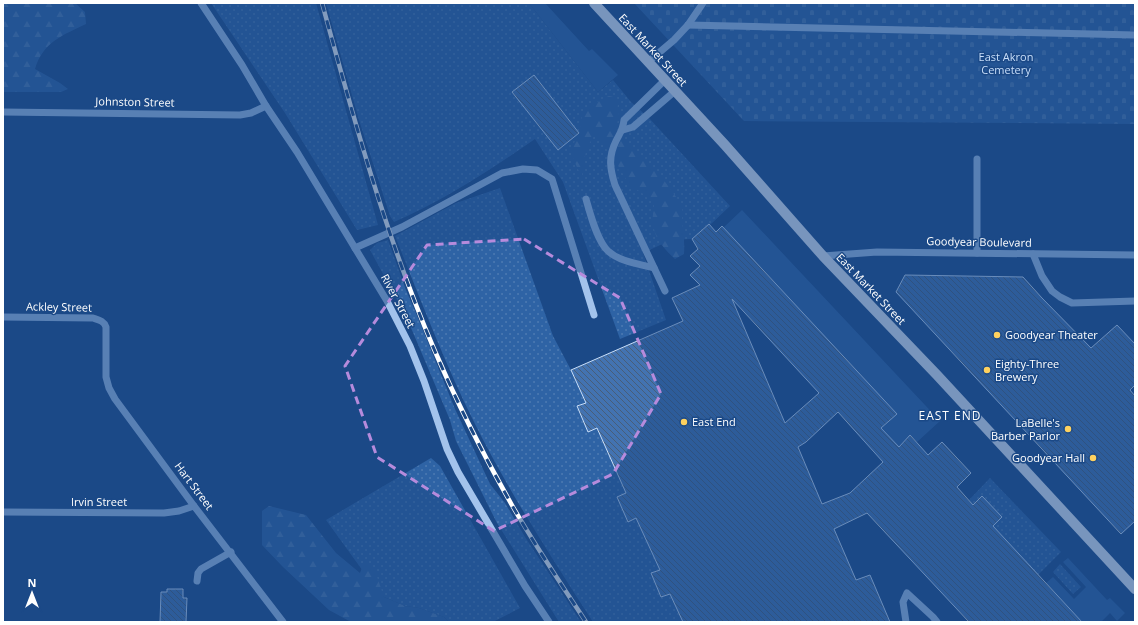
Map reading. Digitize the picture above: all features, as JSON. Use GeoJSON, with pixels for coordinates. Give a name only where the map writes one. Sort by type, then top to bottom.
{"type":"FeatureCollection","features":[{"type":"Feature","properties":{"kind":"main road","name":"East Market Street"},"geometry":{"type":"LineString","coordinates":[[594,3],[792,219],[823,256],[947,386],[1135,589]]}},
{"type":"Feature","properties":{"kind":"street","name":"River Street"},"geometry":{"type":"LineString","coordinates":[[201,3],[297,152],[387,301],[410,346],[458,472],[549,622]]}},
{"type":"Feature","properties":{"kind":"street"},"geometry":{"type":"LineString","coordinates":[[648,62],[674,40],[688,25],[703,3]]}},
{"type":"Feature","properties":{"kind":"street"},"geometry":{"type":"LineString","coordinates":[[688,25],[1135,35]]}},
{"type":"Feature","properties":{"kind":"street"},"geometry":{"type":"LineString","coordinates":[[665,80],[624,120],[623,130],[611,155],[610,170],[615,184],[666,292]]}},
{"type":"Feature","properties":{"kind":"street"},"geometry":{"type":"LineString","coordinates":[[623,130],[633,127],[675,91]]}},
{"type":"Feature","properties":{"kind":"street","name":"Johnston Street"},"geometry":{"type":"LineString","coordinates":[[3,112],[240,114],[251,113],[266,106]]}},
{"type":"Feature","properties":{"kind":"street"},"geometry":{"type":"LineString","coordinates":[[977,160],[977,253]]}},
{"type":"Feature","properties":{"kind":"street"},"geometry":{"type":"LineString","coordinates":[[355,248],[402,227],[502,173],[523,169],[537,170],[552,179],[594,315]]}},
{"type":"Feature","properties":{"kind":"street"},"geometry":{"type":"LineString","coordinates":[[586,199],[598,236],[607,251],[623,259],[654,268]]}},
{"type":"Feature","properties":{"kind":"street","name":"Goodyear Boulevard"},"geometry":{"type":"LineString","coordinates":[[823,256],[877,252],[1135,255]]}},
{"type":"Feature","properties":{"kind":"street"},"geometry":{"type":"LineString","coordinates":[[1033,254],[1042,276],[1052,291],[1072,303],[1135,302]]}},
{"type":"Feature","properties":{"kind":"street","name":"Ackley Street"},"geometry":{"type":"LineString","coordinates":[[3,317],[93,318],[100,320],[106,327],[106,355]]}},
{"type":"Feature","properties":{"kind":"street","name":"Hart Street"},"geometry":{"type":"LineString","coordinates":[[106,355],[106,377],[109,388],[115,399],[194,506],[284,622]]}},
{"type":"Feature","properties":{"kind":"street","name":"Irvin Street"},"geometry":{"type":"LineString","coordinates":[[3,512],[164,513],[179,512],[194,506]]}},
{"type":"Feature","properties":{"kind":"street"},"geometry":{"type":"LineString","coordinates":[[197,581],[198,573],[201,569],[231,552]]}},
{"type":"Feature","properties":{"kind":"street"},"geometry":{"type":"LineString","coordinates":[[906,622],[903,602],[907,593],[937,622]]}},
{"type":"Feature","properties":{"kind":"highlighted area"},"geometry":{"type":"Polygon","coordinates":[[[524,239],[620,298],[661,394],[613,474],[494,531],[377,457],[345,366],[427,245],[524,239]]]}},
{"type":"Feature","properties":{"kind":"green space"},"geometry":{"type":"Polygon","coordinates":[[[3,3],[75,3],[85,12],[86,24],[55,40],[43,52],[35,69],[68,89],[61,92],[3,92],[3,3]]]}},
{"type":"Feature","properties":{"kind":"green space"},"geometry":{"type":"Polygon","coordinates":[[[211,3],[316,3],[378,225],[357,230],[285,113],[211,3]]]}},
{"type":"Feature","properties":{"kind":"green space"},"geometry":{"type":"Polygon","coordinates":[[[326,3],[529,3],[598,92],[613,80],[631,102],[649,118],[730,206],[710,225],[709,224],[692,239],[671,240],[643,253],[666,320],[620,339],[563,182],[535,139],[449,194],[394,222],[390,216],[359,120],[326,3]]]}},
{"type":"Feature","properties":{"kind":"green space"},"geometry":{"type":"Polygon","coordinates":[[[529,3],[545,3],[589,51],[592,49],[618,75],[598,92],[529,3]]]}},
{"type":"Feature","properties":{"kind":"green space","name":"East Akron Cemetery"},"geometry":{"type":"Polygon","coordinates":[[[634,3],[1135,3],[1135,124],[744,121],[634,3]]]}},
{"type":"Feature","properties":{"kind":"green space"},"geometry":{"type":"Polygon","coordinates":[[[609,96],[617,98],[619,114],[616,129],[663,179],[682,207],[684,254],[675,259],[663,247],[655,234],[653,221],[654,204],[641,192],[630,186],[613,157],[595,135],[587,150],[582,178],[572,156],[574,143],[580,130],[582,115],[598,101],[609,96]]]}},
{"type":"Feature","properties":{"kind":"green space"},"geometry":{"type":"Polygon","coordinates":[[[500,188],[553,336],[586,403],[577,406],[597,428],[626,493],[617,497],[628,522],[636,518],[660,570],[651,573],[661,597],[670,594],[683,622],[593,622],[546,549],[501,474],[474,422],[442,353],[395,236],[456,203],[500,188]]]}},
{"type":"Feature","properties":{"kind":"green space"},"geometry":{"type":"Polygon","coordinates":[[[742,210],[940,421],[917,442],[910,435],[899,447],[881,428],[896,414],[723,228],[742,210]]]}},
{"type":"Feature","properties":{"kind":"green space"},"geometry":{"type":"Polygon","coordinates":[[[388,240],[406,290],[455,409],[490,484],[505,503],[525,537],[581,622],[559,622],[497,523],[456,441],[450,420],[406,316],[370,250],[377,243],[388,240]]]}},
{"type":"Feature","properties":{"kind":"green space"},"geometry":{"type":"Polygon","coordinates":[[[431,458],[440,466],[520,608],[493,622],[449,622],[444,617],[419,608],[405,606],[384,597],[368,578],[326,520],[431,458]]]}},
{"type":"Feature","properties":{"kind":"green space"},"geometry":{"type":"Polygon","coordinates":[[[990,478],[1061,552],[1038,575],[993,526],[1002,517],[982,496],[973,505],[969,500],[990,478]]]}},
{"type":"Feature","properties":{"kind":"green space"},"geometry":{"type":"Polygon","coordinates":[[[269,506],[306,515],[336,553],[360,573],[365,560],[376,574],[384,597],[405,606],[419,608],[444,617],[449,622],[351,622],[329,610],[262,545],[262,511],[269,506]]]}},
{"type":"Feature","properties":{"kind":"green space"},"geometry":{"type":"Polygon","coordinates":[[[1068,558],[1107,600],[1110,598],[1125,613],[1117,621],[1110,613],[1101,622],[1082,622],[1046,583],[1053,577],[1074,599],[1086,587],[1063,562],[1068,558]]]}},
{"type":"Feature","properties":{"kind":"green space"},"geometry":{"type":"Polygon","coordinates":[[[1060,564],[1081,587],[1073,594],[1053,572],[1060,564]]]}},
{"type":"Feature","properties":{"kind":"building"},"geometry":{"type":"Polygon","coordinates":[[[534,75],[579,133],[558,150],[512,92],[534,75]]]}},
{"type":"Feature","properties":{"kind":"building","name":"East End"},"geometry":{"type":"Polygon","coordinates":[[[709,224],[716,232],[722,226],[897,414],[881,428],[899,447],[910,435],[928,455],[942,442],[971,473],[957,487],[973,505],[982,496],[1002,517],[993,526],[1082,622],[969,622],[867,513],[834,529],[856,580],[870,575],[890,622],[683,622],[670,594],[661,597],[651,573],[660,570],[636,518],[628,522],[617,497],[626,493],[597,428],[588,432],[577,406],[586,403],[571,370],[683,321],[672,298],[700,285],[690,275],[700,266],[690,256],[698,249],[692,239],[709,224]],[[732,299],[785,423],[819,393],[732,299]],[[838,412],[806,442],[798,447],[822,504],[850,493],[883,462],[838,412]]]}},
{"type":"Feature","properties":{"kind":"building","name":"Goodyear Hall"},"geometry":{"type":"Polygon","coordinates":[[[905,275],[1023,277],[1091,348],[1117,325],[1135,344],[1135,385],[1130,390],[1135,396],[1135,521],[1121,534],[896,292],[905,275]]]}},
{"type":"Feature","properties":{"kind":"building"},"geometry":{"type":"Polygon","coordinates":[[[167,589],[183,589],[183,598],[187,598],[186,622],[160,622],[161,592],[167,592],[167,589]]]}},
{"type":"Feature","properties":{"kind":"railway"},"geometry":{"type":"LineString","coordinates":[[322,3],[372,178],[401,264],[434,349],[461,409],[502,488],[586,622]]}},
{"type":"Feature","properties":{"kind":"place","name":"Goodyear Theater"},"geometry":{"type":"Point","coordinates":[997,335]}},
{"type":"Feature","properties":{"kind":"place","name":"Eighty-Three Brewery"},"geometry":{"type":"Point","coordinates":[987,370]}},
{"type":"Feature","properties":{"kind":"place","name":"East End"},"geometry":{"type":"Point","coordinates":[684,422]}},
{"type":"Feature","properties":{"kind":"place","name":"LaBelle's Barber Parlor"},"geometry":{"type":"Point","coordinates":[1068,429]}},
{"type":"Feature","properties":{"kind":"place","name":"Goodyear Hall"},"geometry":{"type":"Point","coordinates":[1093,458]}},
{"type":"Feature","properties":{"kind":"district","name":"EAST END"},"geometry":{"type":"Point","coordinates":[950,416]}}]}
